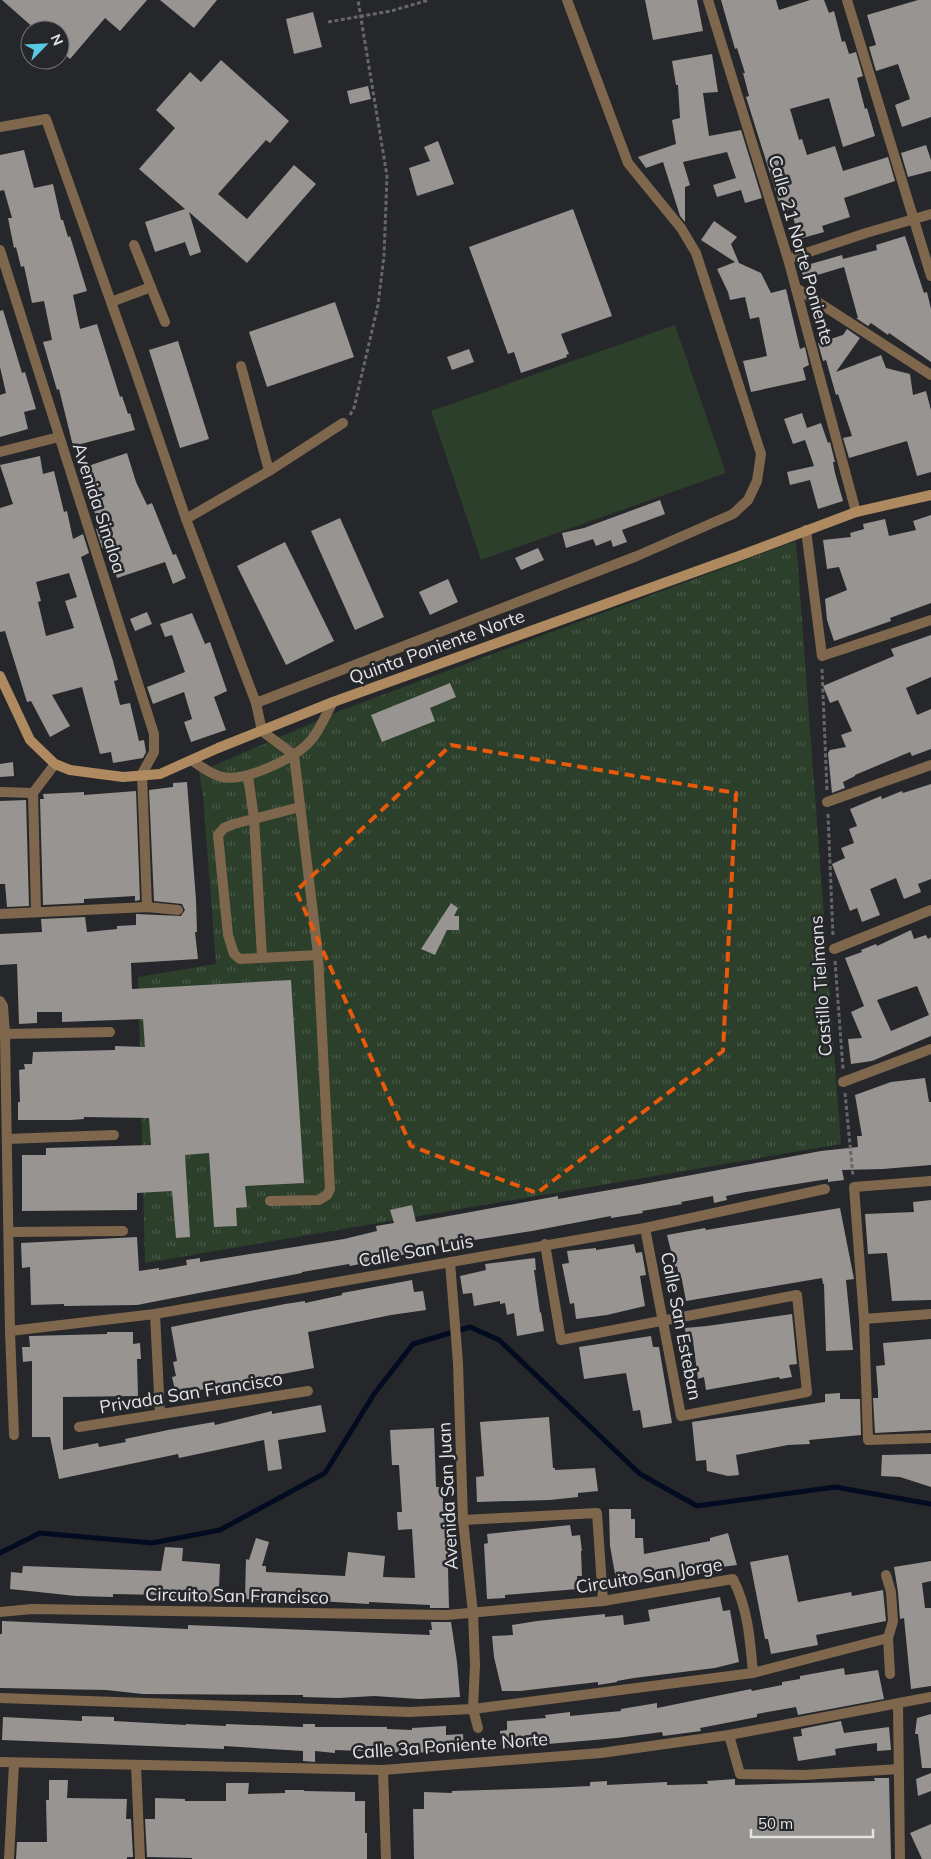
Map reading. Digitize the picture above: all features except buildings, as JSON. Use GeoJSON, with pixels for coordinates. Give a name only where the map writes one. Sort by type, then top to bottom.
{"type":"FeatureCollection","features":[{"type":"Feature","properties":{"kind":"street"},"geometry":{"type":"LineString","coordinates":[[256,703],[638,556],[707,526],[733,514],[748,500],[758,481],[761,454],[696,253],[681,228],[628,163],[567,0]]}},
{"type":"Feature","properties":{"kind":"street","name":"Calle 21 Norte Poniente"},"geometry":{"type":"LineString","coordinates":[[708,0],[788,259],[856,512]]}},
{"type":"Feature","properties":{"kind":"street"},"geometry":{"type":"LineString","coordinates":[[847,0],[915,218],[931,276]]}},
{"type":"Feature","properties":{"kind":"street"},"geometry":{"type":"LineString","coordinates":[[0,127],[46,119],[186,519],[256,703],[262,731],[294,755],[318,955],[330,1189],[319,1200],[270,1201]]}},
{"type":"Feature","properties":{"kind":"street"},"geometry":{"type":"LineString","coordinates":[[788,259],[931,214]]}},
{"type":"Feature","properties":{"kind":"street"},"geometry":{"type":"LineString","coordinates":[[134,245],[165,322]]}},
{"type":"Feature","properties":{"kind":"street","name":"Avenida Sinaloa"},"geometry":{"type":"LineString","coordinates":[[0,250],[154,734],[154,752],[142,774]]}},
{"type":"Feature","properties":{"kind":"street"},"geometry":{"type":"LineString","coordinates":[[111,302],[150,287]]}},
{"type":"Feature","properties":{"kind":"street"},"geometry":{"type":"LineString","coordinates":[[796,288],[931,375]]}},
{"type":"Feature","properties":{"kind":"street"},"geometry":{"type":"LineString","coordinates":[[241,366],[269,471]]}},
{"type":"Feature","properties":{"kind":"street"},"geometry":{"type":"LineString","coordinates":[[186,519],[269,471],[343,423]]}},
{"type":"Feature","properties":{"kind":"street"},"geometry":{"type":"LineString","coordinates":[[0,452],[59,437]]}},
{"type":"Feature","properties":{"kind":"street","name":"Quinta Poniente Norte"},"geometry":{"type":"LineString","coordinates":[[0,676],[30,740],[55,764],[70,770],[124,777],[160,774],[332,702],[806,530],[856,512],[931,495]]}},
{"type":"Feature","properties":{"kind":"street"},"geometry":{"type":"LineString","coordinates":[[806,530],[822,656],[931,620]]}},
{"type":"Feature","properties":{"kind":"street"},"geometry":{"type":"LineString","coordinates":[[191,760],[222,777],[248,776],[294,755],[312,739],[332,702]]}},
{"type":"Feature","properties":{"kind":"street"},"geometry":{"type":"LineString","coordinates":[[36,912],[33,793],[55,764]]}},
{"type":"Feature","properties":{"kind":"street"},"geometry":{"type":"LineString","coordinates":[[827,802],[931,764]]}},
{"type":"Feature","properties":{"kind":"street"},"geometry":{"type":"LineString","coordinates":[[142,774],[147,907]]}},
{"type":"Feature","properties":{"kind":"street"},"geometry":{"type":"LineString","coordinates":[[248,776],[254,818],[262,957]]}},
{"type":"Feature","properties":{"kind":"street"},"geometry":{"type":"LineString","coordinates":[[0,792],[33,793]]}},
{"type":"Feature","properties":{"kind":"street"},"geometry":{"type":"LineString","coordinates":[[300,807],[254,818],[224,828],[218,836],[228,935],[234,954],[240,959],[318,955]]}},
{"type":"Feature","properties":{"kind":"street"},"geometry":{"type":"LineString","coordinates":[[0,914],[147,907],[178,910]]}},
{"type":"Feature","properties":{"kind":"street"},"geometry":{"type":"LineString","coordinates":[[834,949],[931,910]]}},
{"type":"Feature","properties":{"kind":"street"},"geometry":{"type":"LineString","coordinates":[[0,1001],[3,1006],[5,1034],[10,1331],[14,1435]]}},
{"type":"Feature","properties":{"kind":"street"},"geometry":{"type":"LineString","coordinates":[[5,1034],[110,1032]]}},
{"type":"Feature","properties":{"kind":"street"},"geometry":{"type":"LineString","coordinates":[[844,1082],[931,1049]]}},
{"type":"Feature","properties":{"kind":"street"},"geometry":{"type":"LineString","coordinates":[[7,1139],[114,1135]]}},
{"type":"Feature","properties":{"kind":"street"},"geometry":{"type":"LineString","coordinates":[[931,1181],[854,1187],[864,1319],[868,1440],[931,1438]]}},
{"type":"Feature","properties":{"kind":"street","name":"Calle San Luis"},"geometry":{"type":"LineString","coordinates":[[10,1331],[155,1314],[545,1244],[646,1228],[825,1189]]}},
{"type":"Feature","properties":{"kind":"street","name":"Calle San Esteban"},"geometry":{"type":"LineString","coordinates":[[646,1228],[681,1416],[807,1392],[797,1295],[664,1320]]}},
{"type":"Feature","properties":{"kind":"street"},"geometry":{"type":"LineString","coordinates":[[9,1232],[123,1230]]}},
{"type":"Feature","properties":{"kind":"street"},"geometry":{"type":"LineString","coordinates":[[545,1244],[561,1340],[664,1320]]}},
{"type":"Feature","properties":{"kind":"street","name":"Avenida San Juan"},"geometry":{"type":"LineString","coordinates":[[450,1262],[458,1363],[463,1520],[473,1613],[475,1665],[473,1709],[478,1728]]}},
{"type":"Feature","properties":{"kind":"street"},"geometry":{"type":"LineString","coordinates":[[155,1314],[160,1414]]}},
{"type":"Feature","properties":{"kind":"street"},"geometry":{"type":"LineString","coordinates":[[864,1319],[931,1314]]}},
{"type":"Feature","properties":{"kind":"street","name":"Privada San Francisco"},"geometry":{"type":"LineString","coordinates":[[80,1427],[308,1391]]}},
{"type":"Feature","properties":{"kind":"street"},"geometry":{"type":"LineString","coordinates":[[463,1520],[597,1513],[604,1601]]}},
{"type":"Feature","properties":{"kind":"street"},"geometry":{"type":"LineString","coordinates":[[886,1575],[891,1592],[893,1621],[888,1638],[890,1674]]}},
{"type":"Feature","properties":{"kind":"street","name":"Circuito San Jorge"},"geometry":{"type":"LineString","coordinates":[[473,1613],[604,1601],[733,1579],[742,1596],[749,1634],[753,1673]]}},
{"type":"Feature","properties":{"kind":"street","name":"Circuito San Francisco"},"geometry":{"type":"LineString","coordinates":[[0,1612],[32,1609],[447,1615],[473,1613]]}},
{"type":"Feature","properties":{"kind":"street"},"geometry":{"type":"LineString","coordinates":[[0,1698],[409,1712],[473,1709],[753,1673],[888,1638]]}},
{"type":"Feature","properties":{"kind":"street","name":"Calle 3a Poniente Norte"},"geometry":{"type":"LineString","coordinates":[[0,1762],[383,1770],[601,1753],[729,1735],[931,1697]]}},
{"type":"Feature","properties":{"kind":"street"},"geometry":{"type":"LineString","coordinates":[[898,1704],[900,1859]]}},
{"type":"Feature","properties":{"kind":"street"},"geometry":{"type":"LineString","coordinates":[[729,1735],[740,1774],[804,1775],[899,1769]]}},
{"type":"Feature","properties":{"kind":"street"},"geometry":{"type":"LineString","coordinates":[[8,1859],[14,1763]]}},
{"type":"Feature","properties":{"kind":"street"},"geometry":{"type":"LineString","coordinates":[[136,1766],[140,1859]]}},
{"type":"Feature","properties":{"kind":"street"},"geometry":{"type":"LineString","coordinates":[[383,1770],[386,1859]]}},
{"type":"Feature","properties":{"kind":"path"},"geometry":{"type":"LineString","coordinates":[[343,423],[354,408],[378,305],[384,256],[387,176],[358,0]]}},
{"type":"Feature","properties":{"kind":"path"},"geometry":{"type":"LineString","coordinates":[[328,22],[391,11],[429,0]]}},
{"type":"Feature","properties":{"kind":"path","name":"Castillo Tielmans"},"geometry":{"type":"LineString","coordinates":[[822,656],[834,949],[854,1187]]}},
{"type":"Feature","properties":{"kind":"highlighted area"},"geometry":{"type":"Polygon","coordinates":[[[451,745],[736,793],[723,1051],[537,1193],[411,1146],[296,891],[451,745]]]}},
{"type":"Feature","properties":{"kind":"green space"},"geometry":{"type":"Polygon","coordinates":[[[675,325],[726,473],[481,560],[431,411],[675,325]]]}},
{"type":"Feature","properties":{"kind":"green space"},"geometry":{"type":"Polygon","coordinates":[[[796,541],[841,1144],[145,1263],[138,977],[216,964],[203,796],[199,772],[342,710],[796,541]]]}},
{"type":"Feature","properties":{"kind":"waterway"},"geometry":{"type":"LineString","coordinates":[[0,1553],[40,1533],[152,1543],[220,1530],[325,1473],[374,1394],[413,1344],[470,1327],[499,1340],[640,1474],[697,1506],[835,1487],[931,1504]]}}]}
